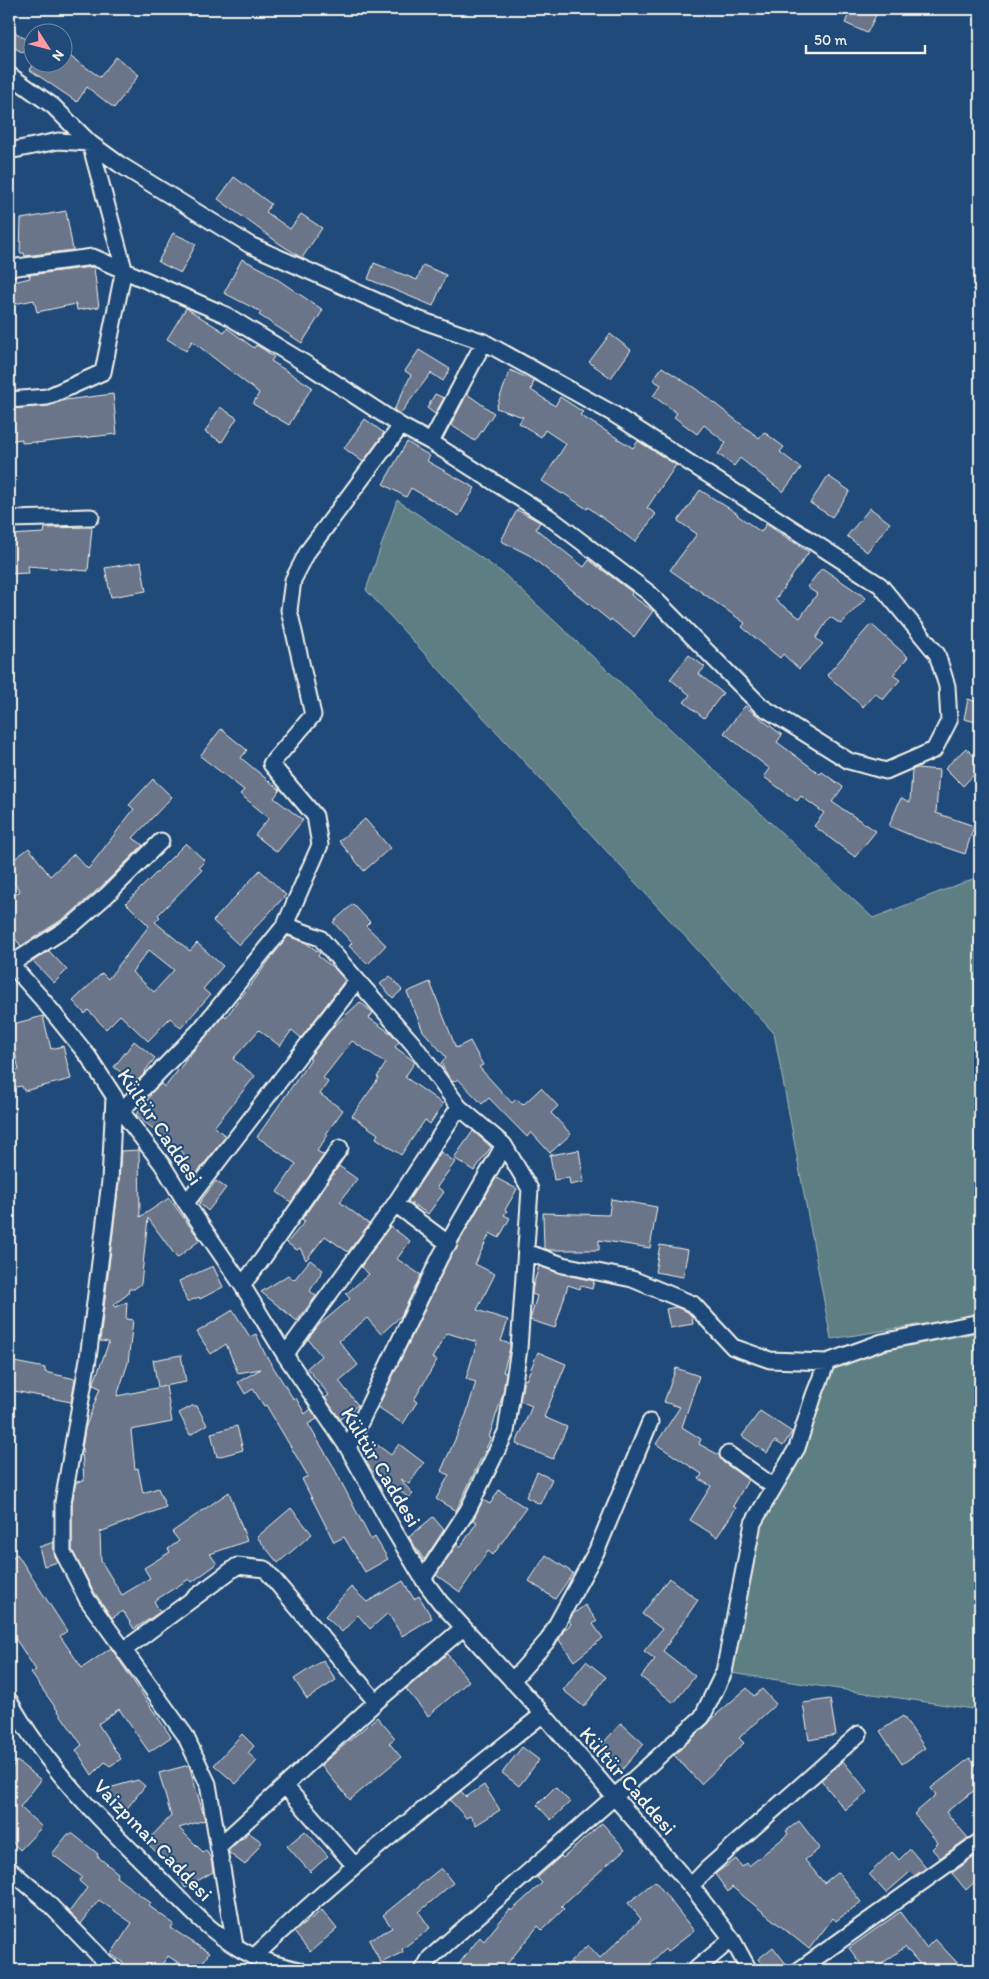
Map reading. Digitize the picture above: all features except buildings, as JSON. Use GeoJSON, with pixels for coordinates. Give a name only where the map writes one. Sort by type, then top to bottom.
{"type":"FeatureCollection","features":[{"type":"Feature","properties":{"kind":"street"},"geometry":{"type":"LineString","coordinates":[[9,268],[93,257],[226,315],[549,517],[649,593],[761,706],[849,761],[886,771],[934,750],[950,720],[947,686],[937,654],[880,585],[612,413],[484,342],[415,318],[250,245],[119,164],[90,143],[52,106],[10,75]]}},
{"type":"Feature","properties":{"kind":"street"},"geometry":{"type":"LineString","coordinates":[[9,151],[58,141],[90,143]]}},
{"type":"Feature","properties":{"kind":"street"},"geometry":{"type":"LineString","coordinates":[[9,400],[47,397],[102,372],[124,269],[90,143]]}},
{"type":"Feature","properties":{"kind":"street"},"geometry":{"type":"LineString","coordinates":[[431,442],[484,342]]}},
{"type":"Feature","properties":{"kind":"street"},"geometry":{"type":"LineString","coordinates":[[121,1111],[199,1031],[285,925],[320,845],[315,816],[271,764],[313,715],[289,610],[294,580],[308,551],[401,426]]}},
{"type":"Feature","properties":{"kind":"street"},"geometry":{"type":"LineString","coordinates":[[9,519],[91,517]]}},
{"type":"Feature","properties":{"kind":"street"},"geometry":{"type":"LineString","coordinates":[[10,963],[75,923],[107,895],[160,841]]}},
{"type":"Feature","properties":{"kind":"street"},"geometry":{"type":"LineString","coordinates":[[285,925],[320,938],[414,1045],[459,1108],[504,1145],[530,1189],[519,1349],[506,1432],[468,1510],[423,1579]]}},
{"type":"Feature","properties":{"kind":"street","name":"Kültür Caddesi"},"geometry":{"type":"LineString","coordinates":[[10,963],[70,1034],[114,1096],[121,1111],[162,1164],[186,1204],[242,1285],[285,1355],[348,1448],[423,1579],[440,1602],[543,1714],[613,1798],[691,1886],[732,1940],[749,1970]]}},
{"type":"Feature","properties":{"kind":"street"},"geometry":{"type":"LineString","coordinates":[[186,1204],[357,980]]}},
{"type":"Feature","properties":{"kind":"street"},"geometry":{"type":"LineString","coordinates":[[114,1096],[110,1181],[88,1359],[63,1502],[63,1552],[87,1599],[185,1735],[208,1784],[235,1946]]}},
{"type":"Feature","properties":{"kind":"street"},"geometry":{"type":"LineString","coordinates":[[285,1355],[395,1204],[459,1108]]}},
{"type":"Feature","properties":{"kind":"street"},"geometry":{"type":"LineString","coordinates":[[348,1448],[440,1257],[504,1145]]}},
{"type":"Feature","properties":{"kind":"street"},"geometry":{"type":"LineString","coordinates":[[242,1285],[340,1148]]}},
{"type":"Feature","properties":{"kind":"street"},"geometry":{"type":"LineString","coordinates":[[395,1204],[449,1244]]}},
{"type":"Feature","properties":{"kind":"street"},"geometry":{"type":"LineString","coordinates":[[526,1252],[563,1265],[632,1279],[693,1304],[733,1347],[770,1360],[827,1362],[882,1342],[980,1322]]}},
{"type":"Feature","properties":{"kind":"street"},"geometry":{"type":"LineString","coordinates":[[423,1970],[430,1958],[613,1798],[702,1717],[724,1672],[753,1523],[797,1448],[827,1362]]}},
{"type":"Feature","properties":{"kind":"street"},"geometry":{"type":"LineString","coordinates":[[512,1681],[548,1640],[597,1550],[650,1422]]}},
{"type":"Feature","properties":{"kind":"street"},"geometry":{"type":"LineString","coordinates":[[728,1454],[774,1487]]}},
{"type":"Feature","properties":{"kind":"street"},"geometry":{"type":"LineString","coordinates":[[124,1650],[237,1566],[265,1569],[376,1702]]}},
{"type":"Feature","properties":{"kind":"street"},"geometry":{"type":"LineString","coordinates":[[218,1847],[376,1702],[464,1628]]}},
{"type":"Feature","properties":{"kind":"street","name":"Vaizpınar Caddesi"},"geometry":{"type":"LineString","coordinates":[[9,1700],[40,1748],[81,1798],[210,1929],[254,1957],[277,1966],[299,1970]]}},
{"type":"Feature","properties":{"kind":"street"},"geometry":{"type":"LineString","coordinates":[[254,1957],[296,1917],[355,1866],[543,1714]]}},
{"type":"Feature","properties":{"kind":"street"},"geometry":{"type":"LineString","coordinates":[[691,1886],[707,1869],[859,1734]]}},
{"type":"Feature","properties":{"kind":"street"},"geometry":{"type":"LineString","coordinates":[[284,1786],[355,1866]]}},
{"type":"Feature","properties":{"kind":"street"},"geometry":{"type":"LineString","coordinates":[[799,1970],[980,1840]]}},
{"type":"Feature","properties":{"kind":"street"},"geometry":{"type":"LineString","coordinates":[[9,1869],[43,1898],[113,1970]]}},
{"type":"Feature","properties":{"kind":"street"},"geometry":{"type":"LineString","coordinates":[[695,1970],[732,1940]]}},
{"type":"Feature","properties":{"kind":"green space"},"geometry":{"type":"Polygon","coordinates":[[[397,500],[503,573],[873,918],[980,876],[980,1315],[831,1339],[774,1033],[366,590],[397,500]]]}},
{"type":"Feature","properties":{"kind":"green space"},"geometry":{"type":"Polygon","coordinates":[[[980,1332],[980,1710],[724,1672],[753,1523],[827,1362],[980,1332]]]}}]}
